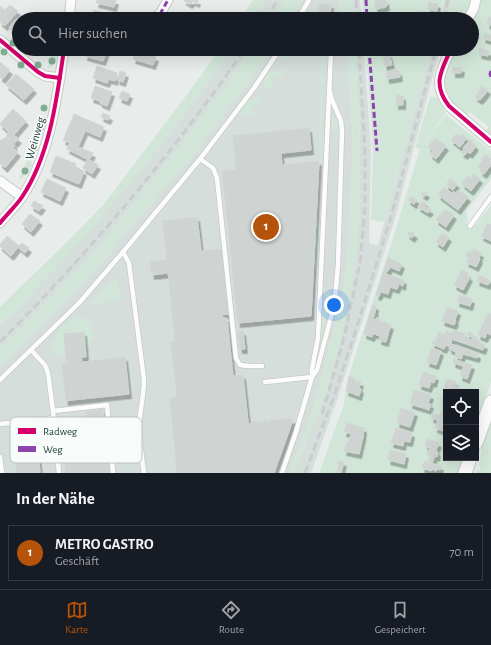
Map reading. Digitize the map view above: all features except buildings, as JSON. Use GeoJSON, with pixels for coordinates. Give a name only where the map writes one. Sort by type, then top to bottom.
{"type":"FeatureCollection","features":[{"type":"Feature","properties":{"kind":"main road"},"geometry":{"type":"LineString","coordinates":[[479,435],[491,402]]}},
{"type":"Feature","properties":{"kind":"main road"},"geometry":{"type":"LineString","coordinates":[[465,473],[469,461]]}},
{"type":"Feature","properties":{"kind":"street"},"geometry":{"type":"LineString","coordinates":[[70,12],[71,0]]}},
{"type":"Feature","properties":{"kind":"street"},"geometry":{"type":"LineString","coordinates":[[161,12],[168,0]]}},
{"type":"Feature","properties":{"kind":"street"},"geometry":{"type":"LineString","coordinates":[[473,12],[476,0]]}},
{"type":"Feature","properties":{"kind":"street"},"geometry":{"type":"LineString","coordinates":[[0,40],[12,50]]}},
{"type":"Feature","properties":{"kind":"street"},"geometry":{"type":"LineString","coordinates":[[19,56],[45,76],[60,78]]}},
{"type":"Feature","properties":{"kind":"street","name":"Weinweg"},"geometry":{"type":"LineString","coordinates":[[0,223],[22,198],[34,175],[45,148],[57,96],[63,56]]}},
{"type":"Feature","properties":{"kind":"street"},"geometry":{"type":"LineString","coordinates":[[448,56],[440,75],[439,83],[444,100],[491,142]]}},
{"type":"Feature","properties":{"kind":"street"},"geometry":{"type":"LineString","coordinates":[[0,181],[22,198]]}},
{"type":"Feature","properties":{"kind":"lane"},"geometry":{"type":"LineString","coordinates":[[302,12],[309,0]]}},
{"type":"Feature","properties":{"kind":"lane"},"geometry":{"type":"LineString","coordinates":[[0,380],[80,302],[123,252],[200,159],[254,88],[275,56]]}},
{"type":"Feature","properties":{"kind":"lane"},"geometry":{"type":"LineString","coordinates":[[282,473],[312,377],[312,369],[318,338],[330,56]]}},
{"type":"Feature","properties":{"kind":"lane"},"geometry":{"type":"LineString","coordinates":[[312,377],[317,370],[331,317],[335,298],[338,265],[342,130],[341,121],[328,86]]}},
{"type":"Feature","properties":{"kind":"lane"},"geometry":{"type":"LineString","coordinates":[[200,159],[213,168],[217,178],[236,358],[240,365],[262,366]]}},
{"type":"Feature","properties":{"kind":"lane"},"geometry":{"type":"LineString","coordinates":[[470,226],[491,197]]}},
{"type":"Feature","properties":{"kind":"lane"},"geometry":{"type":"LineString","coordinates":[[123,252],[129,262],[144,380],[140,417]]}},
{"type":"Feature","properties":{"kind":"lane"},"geometry":{"type":"LineString","coordinates":[[31,350],[45,365],[48,373],[54,417]]}},
{"type":"Feature","properties":{"kind":"lane"},"geometry":{"type":"LineString","coordinates":[[265,382],[312,377]]}},
{"type":"Feature","properties":{"kind":"lane"},"geometry":{"type":"LineString","coordinates":[[54,411],[107,405],[108,417]]}},
{"type":"Feature","properties":{"kind":"lane"},"geometry":{"type":"LineString","coordinates":[[0,424],[10,423]]}},
{"type":"Feature","properties":{"kind":"lane"},"geometry":{"type":"LineString","coordinates":[[142,456],[144,473]]}},
{"type":"Feature","properties":{"kind":"lane"},"geometry":{"type":"LineString","coordinates":[[0,457],[2,473]]}},
{"type":"Feature","properties":{"kind":"lane"},"geometry":{"type":"LineString","coordinates":[[58,463],[59,473]]}},
{"type":"Feature","properties":{"kind":"lane"},"geometry":{"type":"LineString","coordinates":[[113,463],[114,473]]}},
{"type":"Feature","properties":{"kind":"shaded area"},"geometry":{"type":"Polygon","coordinates":[[[265,0],[285,0],[277,12],[256,12],[265,0]]]}},
{"type":"Feature","properties":{"kind":"shaded area"},"geometry":{"type":"Polygon","coordinates":[[[303,0],[338,0],[341,12],[295,12],[303,0]]]}},
{"type":"Feature","properties":{"kind":"shaded area"},"geometry":{"type":"Polygon","coordinates":[[[353,0],[360,0],[361,12],[354,12],[353,0]]]}},
{"type":"Feature","properties":{"kind":"shaded area"},"geometry":{"type":"Polygon","coordinates":[[[444,0],[452,0],[449,12],[441,12],[444,0]]]}},
{"type":"Feature","properties":{"kind":"shaded area"},"geometry":{"type":"Polygon","coordinates":[[[226,56],[247,56],[211,106],[96,250],[30,320],[0,349],[0,324],[12,315],[64,259],[128,184],[130,184],[197,97],[226,56]]]}},
{"type":"Feature","properties":{"kind":"shaded area"},"geometry":{"type":"Polygon","coordinates":[[[266,56],[348,56],[353,144],[347,263],[342,300],[311,416],[289,473],[0,473],[0,368],[102,262],[131,226],[187,163],[266,56]]]}},
{"type":"Feature","properties":{"kind":"shaded area"},"geometry":{"type":"Polygon","coordinates":[[[355,56],[364,56],[371,149],[369,243],[378,245],[430,56],[438,56],[395,219],[337,400],[311,473],[294,473],[324,397],[341,338],[355,265],[360,206],[360,142],[355,56]]]}},
{"type":"Feature","properties":{"kind":"green space"},"geometry":{"type":"Polygon","coordinates":[[[253,0],[265,0],[256,12],[245,12],[253,0]]]}},
{"type":"Feature","properties":{"kind":"green space"},"geometry":{"type":"Polygon","coordinates":[[[285,0],[303,0],[295,12],[277,12],[285,0]]]}},
{"type":"Feature","properties":{"kind":"green space"},"geometry":{"type":"Polygon","coordinates":[[[338,0],[353,0],[354,12],[341,12],[338,0]]]}},
{"type":"Feature","properties":{"kind":"green space"},"geometry":{"type":"Polygon","coordinates":[[[362,0],[443,0],[440,12],[363,12],[362,0]]]}},
{"type":"Feature","properties":{"kind":"green space"},"geometry":{"type":"Polygon","coordinates":[[[452,0],[470,0],[467,12],[449,12],[452,0]]]}},
{"type":"Feature","properties":{"kind":"green space"},"geometry":{"type":"Polygon","coordinates":[[[479,0],[491,0],[490,137],[484,133],[489,127],[470,112],[466,116],[452,104],[442,87],[445,70],[452,56],[479,56],[479,12],[475,12],[479,0]]]}},
{"type":"Feature","properties":{"kind":"green space"},"geometry":{"type":"Polygon","coordinates":[[[50,56],[57,56],[52,67],[48,69],[50,56]]]}},
{"type":"Feature","properties":{"kind":"green space"},"geometry":{"type":"Polygon","coordinates":[[[215,56],[226,56],[197,97],[130,184],[128,184],[59,265],[12,315],[0,323],[0,307],[104,204],[215,56]]]}},
{"type":"Feature","properties":{"kind":"green space"},"geometry":{"type":"Polygon","coordinates":[[[247,56],[266,56],[187,163],[131,226],[102,262],[0,368],[0,349],[30,320],[96,250],[211,106],[247,56]]]}},
{"type":"Feature","properties":{"kind":"green space"},"geometry":{"type":"Polygon","coordinates":[[[290,56],[290,60],[283,60],[281,57],[290,56]]]}},
{"type":"Feature","properties":{"kind":"green space"},"geometry":{"type":"Polygon","coordinates":[[[322,56],[324,56],[317,266],[313,266],[319,161],[322,56]]]}},
{"type":"Feature","properties":{"kind":"green space"},"geometry":{"type":"Polygon","coordinates":[[[348,56],[355,56],[360,142],[360,206],[355,265],[341,338],[324,397],[294,473],[289,473],[311,416],[342,300],[347,264],[353,144],[348,56]]]}},
{"type":"Feature","properties":{"kind":"green space"},"geometry":{"type":"Polygon","coordinates":[[[366,56],[430,56],[384,222],[371,220],[373,151],[366,56]]]}},
{"type":"Feature","properties":{"kind":"green space"},"geometry":{"type":"Polygon","coordinates":[[[283,70],[284,76],[271,77],[272,88],[267,88],[262,85],[269,72],[283,70]]]}},
{"type":"Feature","properties":{"kind":"green space"},"geometry":{"type":"Polygon","coordinates":[[[261,97],[262,104],[252,105],[253,115],[244,116],[242,114],[241,110],[249,99],[261,97]]]}},
{"type":"Feature","properties":{"kind":"green space"},"geometry":{"type":"Polygon","coordinates":[[[430,97],[436,97],[446,113],[421,147],[446,115],[491,151],[491,179],[466,211],[468,221],[466,223],[473,228],[491,205],[491,382],[479,416],[479,389],[443,389],[443,461],[463,461],[459,473],[319,473],[343,407],[349,375],[420,149],[415,148],[430,97]]]}},
{"type":"Feature","properties":{"kind":"green space"},"geometry":{"type":"Polygon","coordinates":[[[333,117],[337,123],[340,133],[332,129],[333,117]]]}},
{"type":"Feature","properties":{"kind":"green space"},"geometry":{"type":"Polygon","coordinates":[[[27,160],[31,161],[32,164],[26,175],[19,180],[27,160]]]}},
{"type":"Feature","properties":{"kind":"green space"},"geometry":{"type":"Polygon","coordinates":[[[115,279],[118,280],[120,299],[93,306],[90,302],[107,284],[115,279]]]}},
{"type":"Feature","properties":{"kind":"green space"},"geometry":{"type":"Polygon","coordinates":[[[326,291],[332,297],[321,345],[319,344],[326,291]]]}},
{"type":"Feature","properties":{"kind":"green space"},"geometry":{"type":"Polygon","coordinates":[[[75,316],[84,318],[90,322],[93,338],[85,346],[83,332],[64,334],[66,354],[52,354],[52,345],[55,336],[67,321],[75,316]]]}},
{"type":"Feature","properties":{"kind":"green space"},"geometry":{"type":"Polygon","coordinates":[[[491,414],[491,473],[476,473],[477,470],[479,471],[483,436],[491,414]]]}},
{"type":"Feature","properties":{"kind":"railway"},"geometry":{"type":"LineString","coordinates":[[270,12],[278,0]]}},
{"type":"Feature","properties":{"kind":"railway"},"geometry":{"type":"LineString","coordinates":[[356,0],[357,12]]}},
{"type":"Feature","properties":{"kind":"railway"},"geometry":{"type":"LineString","coordinates":[[445,12],[448,0]]}},
{"type":"Feature","properties":{"kind":"railway"},"geometry":{"type":"LineString","coordinates":[[0,342],[66,273],[129,201],[189,126],[240,56]]}},
{"type":"Feature","properties":{"kind":"railway"},"geometry":{"type":"LineString","coordinates":[[322,414],[344,338],[360,263],[365,208],[365,153],[359,56]]}},
{"type":"Feature","properties":{"kind":"railway"},"geometry":{"type":"LineString","coordinates":[[305,473],[333,399],[391,217],[434,56]]}},
{"type":"Feature","properties":{"kind":"marked path"},"geometry":{"type":"LineString","coordinates":[[161,12],[168,0]]}},
{"type":"Feature","properties":{"kind":"marked path"},"geometry":{"type":"LineString","coordinates":[[366,0],[367,12]]}},
{"type":"Feature","properties":{"kind":"marked path"},"geometry":{"type":"LineString","coordinates":[[370,56],[377,151]]}},
{"type":"Feature","properties":{"kind":"marked path"},"geometry":{"type":"LineString","coordinates":[[491,71],[491,77]]}},
{"type":"Feature","properties":{"kind":"cycle path"},"geometry":{"type":"LineString","coordinates":[[0,40],[12,50]]}},
{"type":"Feature","properties":{"kind":"cycle path"},"geometry":{"type":"LineString","coordinates":[[19,56],[45,76],[60,78]]}},
{"type":"Feature","properties":{"kind":"cycle path"},"geometry":{"type":"LineString","coordinates":[[0,223],[17,204],[32,181],[46,145],[55,106],[63,56]]}},
{"type":"Feature","properties":{"kind":"cycle path"},"geometry":{"type":"LineString","coordinates":[[448,56],[441,71],[440,78],[441,91],[444,98],[449,106],[491,142]]}},
{"type":"Feature","properties":{"kind":"place","name":"METRO GASTRO"},"geometry":{"type":"Point","coordinates":[266,227]}}]}
